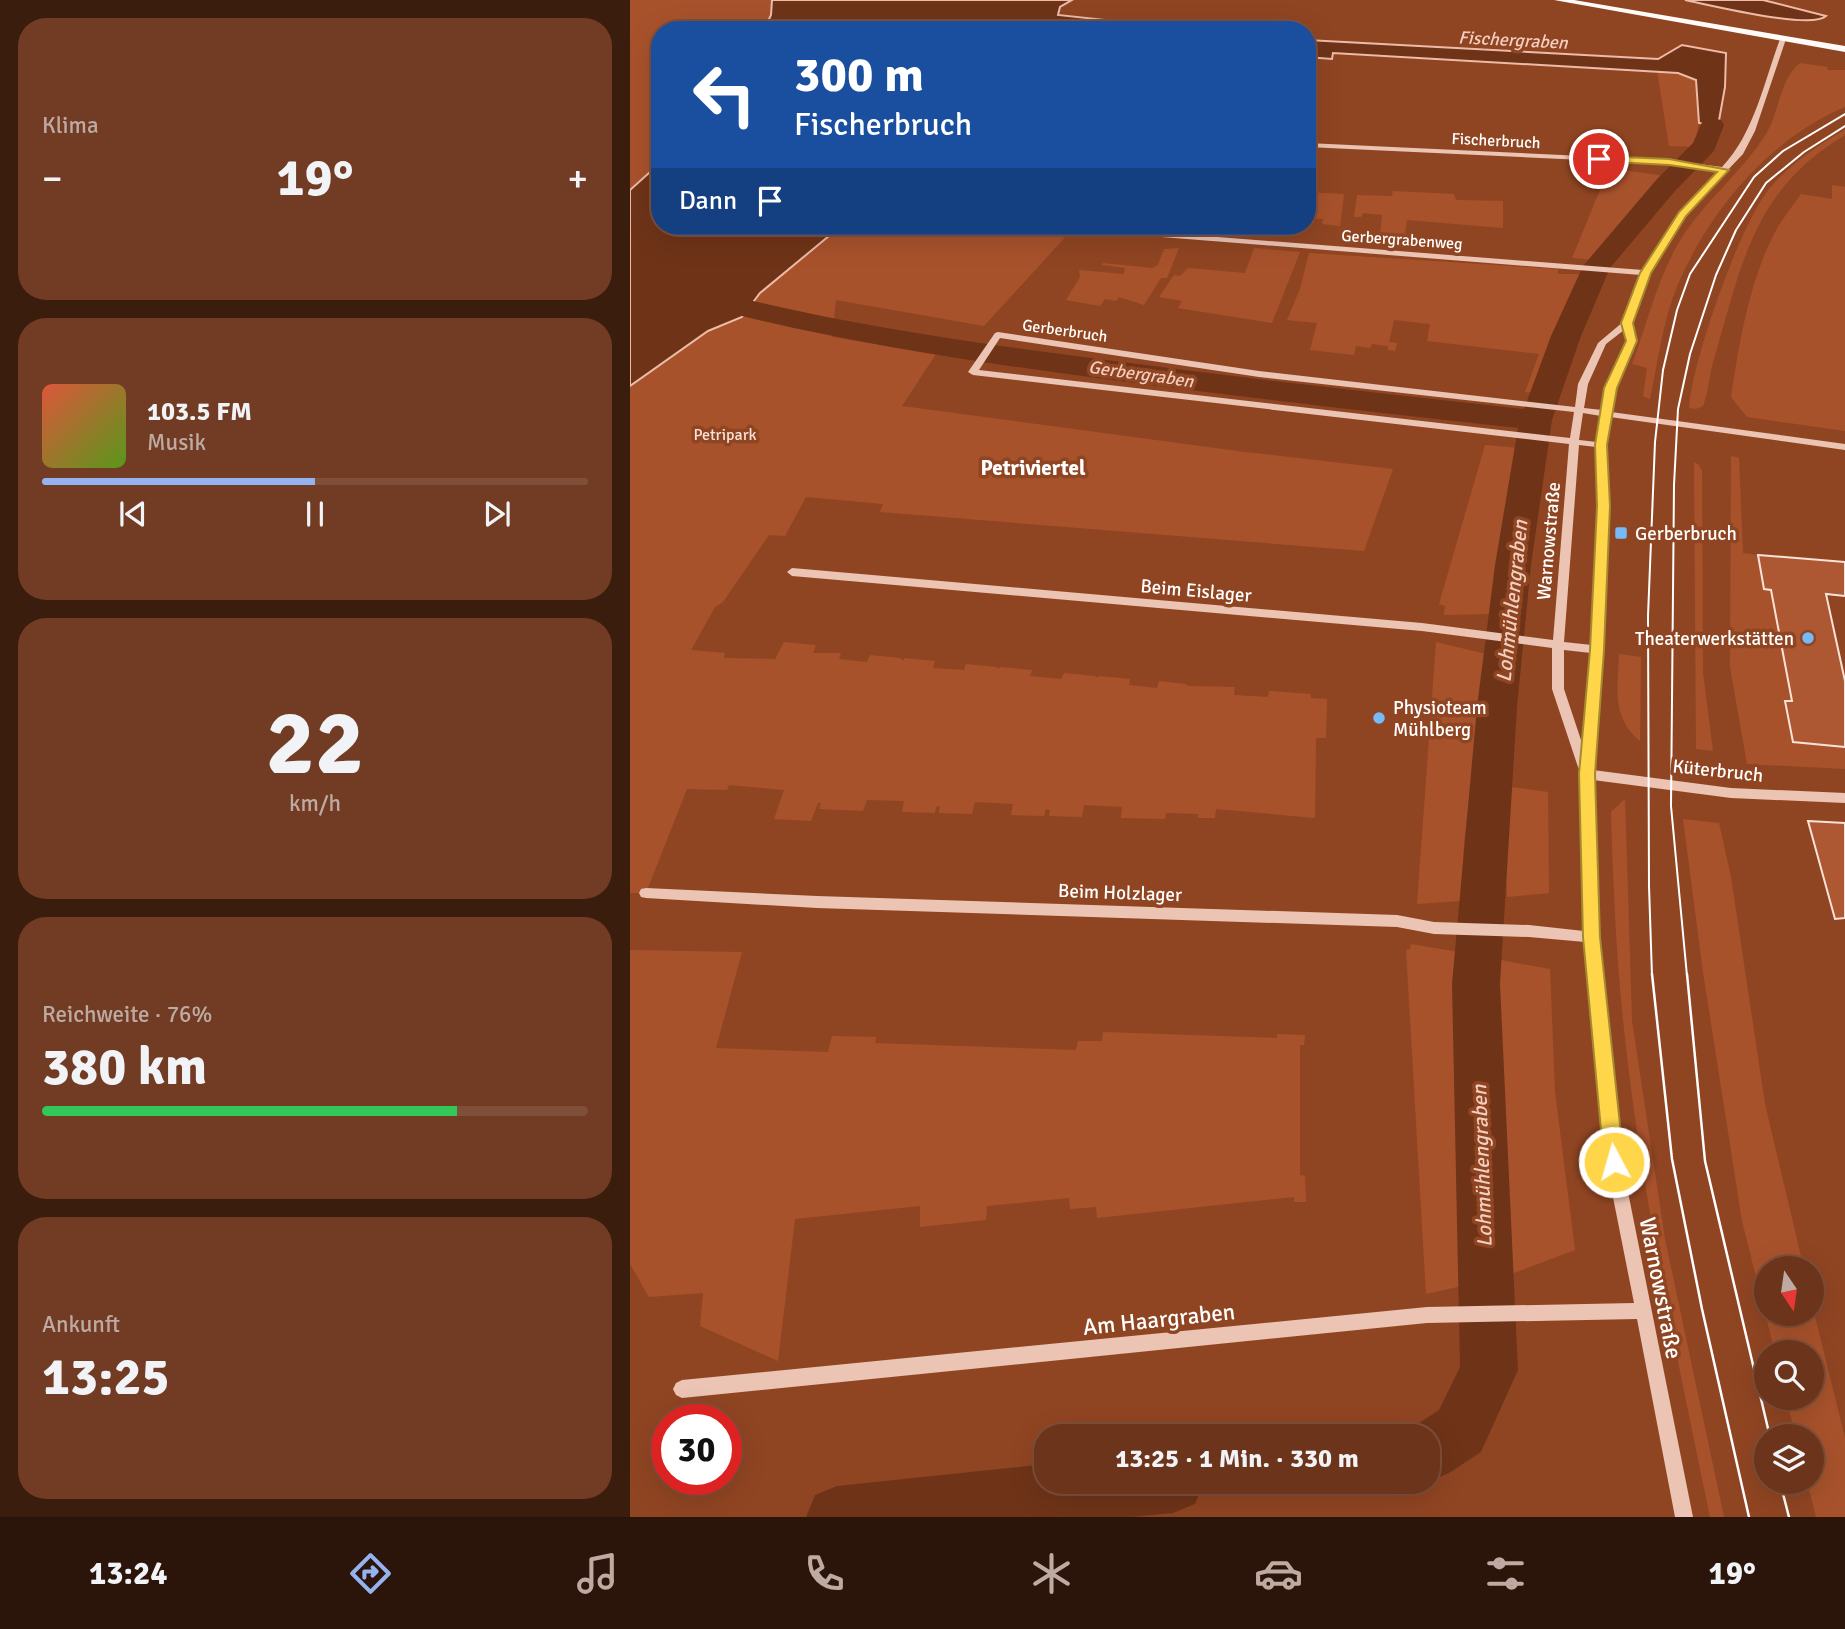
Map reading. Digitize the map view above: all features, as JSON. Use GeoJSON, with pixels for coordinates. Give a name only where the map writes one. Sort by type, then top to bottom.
{"type":"FeatureCollection","features":[{"type":"Feature","properties":{"kind":"main road"},"geometry":{"type":"LineString","coordinates":[[1558,0],[1845,49]]}},
{"type":"Feature","properties":{"kind":"street","name":"Warnowstraße"},"geometry":{"type":"LineString","coordinates":[[1587,774],[1558,690],[1558,645],[1574,442],[1583,384],[1602,343],[1627,323],[1646,273],[1682,214],[1724,170],[1746,142],[1783,39]]}},
{"type":"Feature","properties":{"kind":"street","name":"Fischerbruch"},"geometry":{"type":"LineString","coordinates":[[1316,145],[1669,162],[1724,170]]}},
{"type":"Feature","properties":{"kind":"street","name":"Gerbergrabenweg"},"geometry":{"type":"LineString","coordinates":[[1165,235],[1646,273]]}},
{"type":"Feature","properties":{"kind":"street","name":"Warnowstraße"},"geometry":{"type":"LineString","coordinates":[[1627,323],[1632,341],[1611,388],[1601,445],[1604,498],[1597,650],[1587,774],[1591,937],[1614,1162],[1684,1517]]}},
{"type":"Feature","properties":{"kind":"street","name":"Gerberbruch"},"geometry":{"type":"LineString","coordinates":[[1601,445],[973,372],[998,335],[1259,374],[1523,403],[1845,447]]}},
{"type":"Feature","properties":{"kind":"street","name":"Beim Eislager"},"geometry":{"type":"LineString","coordinates":[[792,572],[1434,629],[1597,650]]}},
{"type":"Feature","properties":{"kind":"street","name":"Küterbruch"},"geometry":{"type":"LineString","coordinates":[[1587,774],[1731,793],[1845,798]]}},
{"type":"Feature","properties":{"kind":"street","name":"Beim Holzlager"},"geometry":{"type":"LineString","coordinates":[[646,893],[817,902],[1397,921],[1434,928],[1529,931],[1591,937]]}},
{"type":"Feature","properties":{"kind":"street","name":"Am Haargraben"},"geometry":{"type":"LineString","coordinates":[[682,1389],[1427,1315],[1642,1311]]}},
{"type":"Feature","properties":{"kind":"green space"},"geometry":{"type":"Polygon","coordinates":[[[630,0],[772,0],[768,21],[651,21],[651,171],[630,190],[630,0]]]}},
{"type":"Feature","properties":{"kind":"green space"},"geometry":{"type":"Polygon","coordinates":[[[1800,63],[1828,67],[1827,70],[1845,70],[1845,107],[1817,121],[1767,157],[1725,203],[1707,229],[1678,284],[1665,326],[1650,399],[1643,396],[1647,368],[1632,364],[1669,261],[1696,218],[1748,159],[1766,134],[1788,78],[1800,63]]]}},
{"type":"Feature","properties":{"kind":"green space"},"geometry":{"type":"Polygon","coordinates":[[[1657,70],[1678,73],[1696,80],[1699,123],[1694,147],[1669,146],[1657,70]]]}},
{"type":"Feature","properties":{"kind":"green space"},"geometry":{"type":"Polygon","coordinates":[[[1845,130],[1845,135],[1814,157],[1790,180],[1771,205],[1743,261],[1712,365],[1703,406],[1689,408],[1699,359],[1719,294],[1757,207],[1769,189],[1795,164],[1845,130]]]}},
{"type":"Feature","properties":{"kind":"green space"},"geometry":{"type":"Polygon","coordinates":[[[1609,168],[1665,176],[1595,260],[1572,258],[1609,168]]]}},
{"type":"Feature","properties":{"kind":"green space"},"geometry":{"type":"Polygon","coordinates":[[[1832,185],[1845,187],[1845,431],[1747,417],[1731,397],[1742,335],[1765,253],[1777,229],[1801,194],[1832,199],[1832,185]]]}},
{"type":"Feature","properties":{"kind":"green space"},"geometry":{"type":"Polygon","coordinates":[[[1393,191],[1454,194],[1456,200],[1503,201],[1503,228],[1407,220],[1403,248],[1379,246],[1382,215],[1363,213],[1361,217],[1354,217],[1357,195],[1392,196],[1393,191]]]}},
{"type":"Feature","properties":{"kind":"green space"},"geometry":{"type":"Polygon","coordinates":[[[1316,192],[1344,194],[1340,226],[1322,224],[1323,219],[1316,219],[1316,192]]]}},
{"type":"Feature","properties":{"kind":"green space","name":"Petripark"},"geometry":{"type":"Polygon","coordinates":[[[830,235],[1067,235],[984,326],[836,300],[832,337],[936,354],[902,406],[1393,469],[1364,551],[880,512],[883,504],[806,497],[785,536],[769,535],[723,602],[715,607],[691,650],[725,653],[724,658],[775,659],[784,642],[816,645],[813,653],[841,653],[839,659],[867,662],[870,655],[900,658],[903,661],[904,658],[935,661],[933,668],[964,670],[966,664],[997,669],[1001,667],[1032,670],[1030,676],[1061,679],[1064,673],[1130,679],[1129,685],[1157,688],[1159,681],[1188,686],[1235,687],[1234,695],[1268,697],[1269,691],[1311,694],[1311,698],[1327,699],[1326,738],[1316,738],[1315,818],[1216,809],[1215,818],[1198,818],[1198,814],[1166,813],[1165,819],[1121,818],[1122,807],[1084,805],[1082,817],[1049,816],[1050,810],[1046,809],[1044,816],[1011,815],[1013,804],[975,802],[972,814],[939,813],[940,806],[936,807],[935,813],[902,812],[904,801],[867,800],[863,811],[819,809],[821,803],[818,803],[811,821],[774,819],[784,790],[729,785],[727,790],[687,789],[646,893],[630,893],[630,386],[708,331],[742,317],[760,293],[830,235]]]}},
{"type":"Feature","properties":{"kind":"green space"},"geometry":{"type":"Polygon","coordinates":[[[1179,248],[1167,278],[1161,278],[1144,305],[1119,297],[1116,301],[1105,299],[1100,306],[1066,300],[1080,277],[1079,270],[1124,274],[1125,268],[1102,265],[1103,263],[1152,268],[1158,265],[1164,249],[1179,248]]]}},
{"type":"Feature","properties":{"kind":"green space"},"geometry":{"type":"Polygon","coordinates":[[[1254,248],[1300,252],[1272,323],[1178,308],[1182,301],[1159,297],[1174,275],[1180,276],[1188,268],[1245,273],[1254,248]]]}},
{"type":"Feature","properties":{"kind":"green space"},"geometry":{"type":"Polygon","coordinates":[[[1309,253],[1558,269],[1558,274],[1586,274],[1557,334],[1538,393],[1525,392],[1539,354],[1427,341],[1430,324],[1394,320],[1389,342],[1397,343],[1395,351],[1388,350],[1388,346],[1372,344],[1370,348],[1356,346],[1354,355],[1310,350],[1317,323],[1287,320],[1300,289],[1309,253]]]}},
{"type":"Feature","properties":{"kind":"green space"},"geometry":{"type":"Polygon","coordinates":[[[1485,445],[1520,448],[1492,614],[1444,615],[1445,606],[1439,604],[1485,445]]]}},
{"type":"Feature","properties":{"kind":"green space"},"geometry":{"type":"Polygon","coordinates":[[[1731,456],[1739,458],[1743,553],[1758,555],[1764,589],[1771,590],[1792,701],[1785,701],[1793,742],[1845,747],[1845,769],[1747,764],[1730,667],[1731,456]]]}},
{"type":"Feature","properties":{"kind":"green space"},"geometry":{"type":"Polygon","coordinates":[[[1694,462],[1702,471],[1703,673],[1713,751],[1696,749],[1694,462]]]}},
{"type":"Feature","properties":{"kind":"green space"},"geometry":{"type":"Polygon","coordinates":[[[1436,642],[1486,654],[1464,843],[1461,901],[1417,904],[1436,642]]]}},
{"type":"Feature","properties":{"kind":"green space"},"geometry":{"type":"Polygon","coordinates":[[[1619,654],[1641,657],[1640,741],[1624,722],[1620,712],[1619,654]]]}},
{"type":"Feature","properties":{"kind":"green space"},"geometry":{"type":"Polygon","coordinates":[[[1504,786],[1548,792],[1549,893],[1507,897],[1504,786]]]}},
{"type":"Feature","properties":{"kind":"green space"},"geometry":{"type":"Polygon","coordinates":[[[1625,799],[1632,1021],[1665,1239],[1724,1517],[1710,1517],[1660,1269],[1630,1082],[1618,968],[1611,812],[1625,799]]]}},
{"type":"Feature","properties":{"kind":"green space"},"geometry":{"type":"Polygon","coordinates":[[[1683,819],[1719,823],[1731,877],[1765,1104],[1801,1256],[1754,1256],[1754,1269],[1742,1221],[1703,972],[1683,819]]]}},
{"type":"Feature","properties":{"kind":"green space"},"geometry":{"type":"Polygon","coordinates":[[[1411,944],[1458,952],[1471,1284],[1426,1294],[1406,950],[1410,949],[1411,944]]]}},
{"type":"Feature","properties":{"kind":"green space"},"geometry":{"type":"Polygon","coordinates":[[[630,950],[742,952],[716,1048],[828,1052],[832,1036],[876,1037],[875,1043],[1076,1050],[1078,1041],[1102,1041],[1103,1032],[1277,1038],[1277,1034],[1305,1035],[1304,1045],[1300,1045],[1300,1175],[1305,1176],[1306,1202],[1294,1202],[1294,1197],[1097,1218],[1096,1207],[1070,1209],[1069,1198],[987,1206],[986,1220],[920,1227],[920,1206],[795,1219],[778,1361],[700,1326],[703,1293],[649,1297],[630,1264],[630,950]]]}},
{"type":"Feature","properties":{"kind":"green space"},"geometry":{"type":"Polygon","coordinates":[[[1495,959],[1550,969],[1555,1092],[1575,1250],[1506,1276],[1492,1065],[1495,959]]]}},
{"type":"Feature","properties":{"kind":"green space"},"geometry":{"type":"Polygon","coordinates":[[[1768,1326],[1817,1326],[1821,1340],[1772,1340],[1768,1326]]]}},
{"type":"Feature","properties":{"kind":"green space"},"geometry":{"type":"Polygon","coordinates":[[[1824,1353],[1845,1438],[1845,1517],[1816,1517],[1810,1494],[1824,1494],[1824,1424],[1793,1424],[1789,1410],[1824,1410],[1824,1353]]]}},
{"type":"Feature","properties":{"kind":"shaded area"},"geometry":{"type":"Polygon","coordinates":[[[772,0],[1072,0],[1060,7],[1058,15],[1114,21],[768,21],[772,0]]]}},
{"type":"Feature","properties":{"kind":"shaded area"},"geometry":{"type":"Polygon","coordinates":[[[1685,0],[1763,0],[1826,16],[1817,20],[1781,18],[1685,0]]]}},
{"type":"Feature","properties":{"kind":"shaded area"},"geometry":{"type":"Polygon","coordinates":[[[1316,40],[1658,59],[1682,45],[1726,53],[1725,87],[1718,126],[1699,123],[1696,80],[1678,73],[1333,53],[1332,59],[1316,58],[1316,40]]]}},
{"type":"Feature","properties":{"kind":"shaded area"},"geometry":{"type":"Polygon","coordinates":[[[651,171],[651,235],[830,235],[760,293],[742,317],[708,331],[630,386],[630,190],[651,171]]]}},
{"type":"Feature","properties":{"kind":"building","name":"Theaterwerkstätten"},"geometry":{"type":"Polygon","coordinates":[[[1758,555],[1845,562],[1845,596],[1826,594],[1845,681],[1845,747],[1793,742],[1785,701],[1792,701],[1771,590],[1764,589],[1758,555]]]}},
{"type":"Feature","properties":{"kind":"building"},"geometry":{"type":"Polygon","coordinates":[[[1808,821],[1845,823],[1845,918],[1835,919],[1808,821]]]}},
{"type":"Feature","properties":{"kind":"waterway","name":"Lohmühlengraben"},"geometry":{"type":"LineString","coordinates":[[1536,420],[1566,336],[1597,266],[1666,185],[1705,146],[1712,125]]}},
{"type":"Feature","properties":{"kind":"waterway","name":"Gerbergraben"},"geometry":{"type":"LineString","coordinates":[[749,309],[872,335],[995,355],[1250,388],[1536,420]]}},
{"type":"Feature","properties":{"kind":"waterway","name":"Lohmühlengraben"},"geometry":{"type":"LineString","coordinates":[[1440,1444],[1460,1431],[1489,1370],[1476,984],[1497,707],[1513,565],[1536,420]]}},
{"type":"Feature","properties":{"kind":"waterway"},"geometry":{"type":"LineString","coordinates":[[837,1517],[1058,1494]]}},
{"type":"Feature","properties":{"kind":"tram line"},"geometry":{"type":"LineString","coordinates":[[1652,976],[1648,616],[1655,442],[1663,370],[1677,310],[1690,274],[1754,177],[1783,151],[1845,114]]}},
{"type":"Feature","properties":{"kind":"tram line"},"geometry":{"type":"LineString","coordinates":[[1687,976],[1671,806],[1674,485],[1678,409],[1690,354],[1716,275],[1736,230],[1766,183],[1804,152],[1845,126]]}},
{"type":"Feature","properties":{"kind":"tram line"},"geometry":{"type":"LineString","coordinates":[[1652,974],[1672,1159],[1702,1309],[1749,1517]]}},
{"type":"Feature","properties":{"kind":"tram line"},"geometry":{"type":"LineString","coordinates":[[1687,974],[1705,1161],[1767,1424]]}},
{"type":"Feature","properties":{"kind":"tram line"},"geometry":{"type":"LineString","coordinates":[[1783,1494],[1789,1517]]}},
{"type":"Feature","properties":{"kind":"place","name":"Gerberbruch"},"geometry":{"type":"Point","coordinates":[1621,533]}},
{"type":"Feature","properties":{"kind":"place","name":"Theaterwerkstätten"},"geometry":{"type":"Point","coordinates":[1808,638]}},
{"type":"Feature","properties":{"kind":"place","name":"Physioteam Mühlberg"},"geometry":{"type":"Point","coordinates":[1379,718]}},
{"type":"Feature","properties":{"kind":"district","name":"Petriviertel"},"geometry":{"type":"Point","coordinates":[1033,468]}},
{"type":"Feature","properties":{"kind":"route"},"geometry":{"type":"LineString","coordinates":[[1599,159],[1669,162],[1724,170],[1682,214],[1646,273],[1627,323],[1632,341],[1611,388],[1601,445],[1604,506],[1597,650],[1587,774],[1591,937],[1614,1162]]}},
{"type":"Feature","properties":{"kind":"water label","name":"Fischergraben"},"geometry":{"type":"Point","coordinates":[1513,40]}}]}
